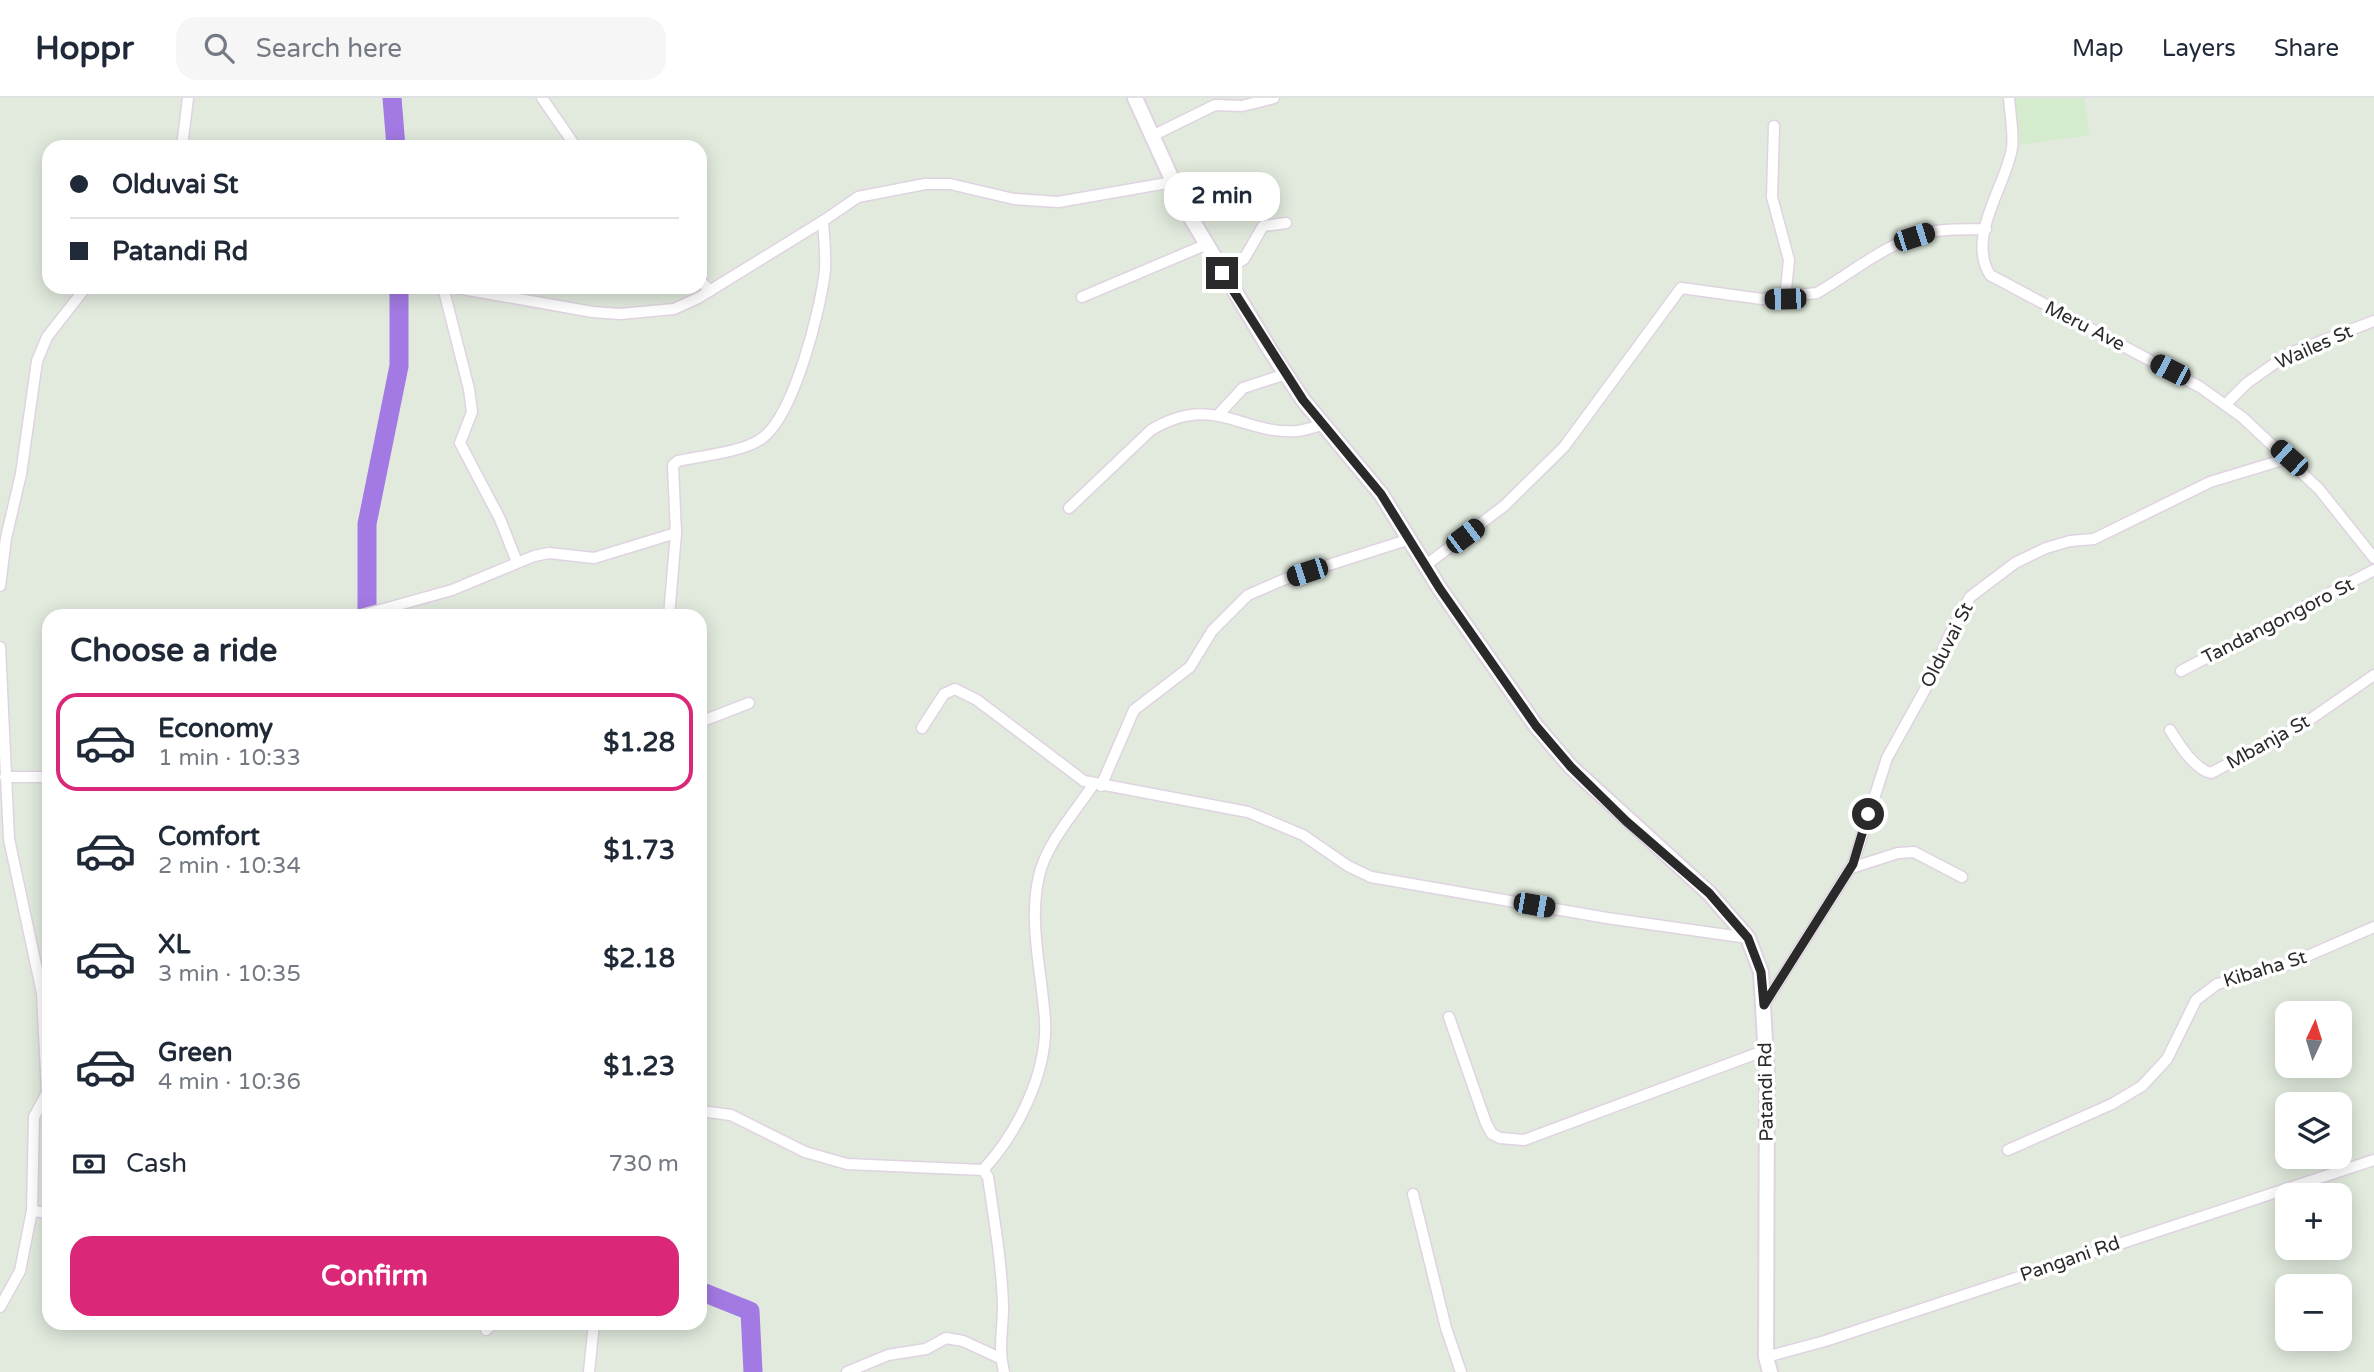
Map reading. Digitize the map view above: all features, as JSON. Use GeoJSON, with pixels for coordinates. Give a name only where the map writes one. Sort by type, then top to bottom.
{"type":"FeatureCollection","features":[{"type":"Feature","properties":{"kind":"street"},"geometry":{"type":"LineString","coordinates":[[183,140],[188,98]]}},
{"type":"Feature","properties":{"kind":"street"},"geometry":{"type":"LineString","coordinates":[[542,98],[571,140]]}},
{"type":"Feature","properties":{"kind":"street","name":"Patandi Rd"},"geometry":{"type":"LineString","coordinates":[[1135,98],[1205,245],[1286,374],[1381,494],[1536,726],[1571,767],[1626,821],[1709,893],[1748,938],[1761,972],[1764,1005],[1766,1357],[1770,1372]]}},
{"type":"Feature","properties":{"kind":"street"},"geometry":{"type":"LineString","coordinates":[[1152,136],[1215,105],[1242,106],[1274,98]]}},
{"type":"Feature","properties":{"kind":"street","name":"Meru Ave"},"geometry":{"type":"LineString","coordinates":[[2009,98],[2012,149],[1990,207],[1986,229],[1984,262],[1994,278],[2170,370],[2225,405],[2289,458],[2319,489],[2374,558]]}},
{"type":"Feature","properties":{"kind":"street"},"geometry":{"type":"LineString","coordinates":[[1774,126],[1772,197],[1789,260],[1785,299]]}},
{"type":"Feature","properties":{"kind":"street"},"geometry":{"type":"LineString","coordinates":[[707,289],[709,291],[858,197],[925,184],[950,184],[1014,199],[1058,202],[1173,182]]}},
{"type":"Feature","properties":{"kind":"street"},"geometry":{"type":"LineString","coordinates":[[670,609],[676,533],[674,463],[760,440],[774,427],[790,397],[813,331],[824,279],[823,221]]}},
{"type":"Feature","properties":{"kind":"street"},"geometry":{"type":"LineString","coordinates":[[1222,273],[1244,259],[1263,226],[1286,223]]}},
{"type":"Feature","properties":{"kind":"street"},"geometry":{"type":"LineString","coordinates":[[1426,565],[1504,506],[1564,447],[1681,288],[1762,299],[1785,299],[1817,293],[1890,246],[1941,231],[1986,229]]}},
{"type":"Feature","properties":{"kind":"street"},"geometry":{"type":"LineString","coordinates":[[1082,297],[1205,245]]}},
{"type":"Feature","properties":{"kind":"street"},"geometry":{"type":"LineString","coordinates":[[0,586],[6,538],[22,474],[37,361],[47,337],[81,294]]}},
{"type":"Feature","properties":{"kind":"street"},"geometry":{"type":"LineString","coordinates":[[445,294],[469,388],[472,412],[460,443],[500,519],[517,562]]}},
{"type":"Feature","properties":{"kind":"street"},"geometry":{"type":"LineString","coordinates":[[491,294],[593,312],[620,314],[674,309],[703,294]]}},
{"type":"Feature","properties":{"kind":"street","name":"Wailes St"},"geometry":{"type":"LineString","coordinates":[[2225,405],[2247,383],[2288,354],[2374,321]]}},
{"type":"Feature","properties":{"kind":"street"},"geometry":{"type":"LineString","coordinates":[[1219,414],[1243,388],[1286,374]]}},
{"type":"Feature","properties":{"kind":"street"},"geometry":{"type":"LineString","coordinates":[[1069,508],[1151,430],[1164,424],[1203,414],[1219,414],[1284,430],[1324,424]]}},
{"type":"Feature","properties":{"kind":"street","name":"Olduvai St"},"geometry":{"type":"LineString","coordinates":[[1764,1005],[1851,868],[1887,758],[1928,684],[1970,597],[2015,563],[2046,548],[2076,540],[2094,539],[2210,482],[2289,458]]}},
{"type":"Feature","properties":{"kind":"street"},"geometry":{"type":"LineString","coordinates":[[384,609],[452,590],[517,562],[549,554],[594,558],[676,533]]}},
{"type":"Feature","properties":{"kind":"street"},"geometry":{"type":"LineString","coordinates":[[983,1170],[1005,1144],[1028,1101],[1045,1035],[1036,912],[1039,874],[1057,839],[1097,786],[1134,710],[1190,667],[1212,631],[1248,595],[1285,579],[1410,539]]}},
{"type":"Feature","properties":{"kind":"street","name":"Tandangongoro St"},"geometry":{"type":"LineString","coordinates":[[2181,671],[2374,570]]}},
{"type":"Feature","properties":{"kind":"street"},"geometry":{"type":"LineString","coordinates":[[0,647],[5,778],[12,862],[34,952],[42,1000]]}},
{"type":"Feature","properties":{"kind":"street","name":"Mbanja St"},"geometry":{"type":"LineString","coordinates":[[2170,730],[2203,771],[2211,773],[2305,723],[2374,675]]}},
{"type":"Feature","properties":{"kind":"street"},"geometry":{"type":"LineString","coordinates":[[922,728],[944,694],[955,689],[977,700],[1072,774],[1097,786],[1248,812],[1303,835],[1348,866],[1371,877],[1607,919],[1748,938]]}},
{"type":"Feature","properties":{"kind":"street"},"geometry":{"type":"LineString","coordinates":[[707,719],[749,703]]}},
{"type":"Feature","properties":{"kind":"street"},"geometry":{"type":"LineString","coordinates":[[5,778],[42,777]]}},
{"type":"Feature","properties":{"kind":"street"},"geometry":{"type":"LineString","coordinates":[[1851,868],[1899,853],[1914,852],[1962,877]]}},
{"type":"Feature","properties":{"kind":"street"},"geometry":{"type":"LineString","coordinates":[[0,865],[12,862]]}},
{"type":"Feature","properties":{"kind":"street","name":"Kibaha St"},"geometry":{"type":"LineString","coordinates":[[2008,1150],[2112,1104],[2142,1086],[2167,1059],[2196,1000],[2217,984],[2282,967],[2374,927]]}},
{"type":"Feature","properties":{"kind":"street"},"geometry":{"type":"LineString","coordinates":[[1449,1017],[1486,1123],[1492,1134],[1509,1140],[1524,1140],[1581,1121],[1766,1050]]}},
{"type":"Feature","properties":{"kind":"street"},"geometry":{"type":"LineString","coordinates":[[0,1307],[18,1280],[32,1211],[34,1117],[42,1102]]}},
{"type":"Feature","properties":{"kind":"street"},"geometry":{"type":"LineString","coordinates":[[707,1112],[731,1115],[805,1152],[847,1164],[983,1170]]}},
{"type":"Feature","properties":{"kind":"street","name":"Pangani Rd"},"geometry":{"type":"LineString","coordinates":[[1766,1357],[1825,1341],[2374,1160]]}},
{"type":"Feature","properties":{"kind":"street"},"geometry":{"type":"LineString","coordinates":[[983,1170],[988,1177],[1001,1293],[1000,1358],[1004,1372]]}},
{"type":"Feature","properties":{"kind":"street"},"geometry":{"type":"LineString","coordinates":[[1413,1194],[1461,1372]]}},
{"type":"Feature","properties":{"kind":"street"},"geometry":{"type":"LineString","coordinates":[[32,1211],[42,1212]]}},
{"type":"Feature","properties":{"kind":"street"},"geometry":{"type":"LineString","coordinates":[[589,1372],[593,1330]]}},
{"type":"Feature","properties":{"kind":"street"},"geometry":{"type":"LineString","coordinates":[[847,1372],[888,1355],[926,1349],[946,1338],[963,1341],[1000,1358]]}},
{"type":"Feature","properties":{"kind":"shaded area"},"geometry":{"type":"Polygon","coordinates":[[[2013,98],[2084,98],[2090,135],[2018,145],[2013,98]]]}},
{"type":"Feature","properties":{"kind":"waterway"},"geometry":{"type":"LineString","coordinates":[[392,98],[395,140]]}},
{"type":"Feature","properties":{"kind":"waterway"},"geometry":{"type":"LineString","coordinates":[[367,609],[367,524],[399,366],[399,294]]}},
{"type":"Feature","properties":{"kind":"waterway"},"geometry":{"type":"LineString","coordinates":[[707,1294],[750,1311],[753,1372]]}},
{"type":"Feature","properties":{"kind":"route"},"geometry":{"type":"LineString","coordinates":[[1222,273],[1303,400],[1381,494],[1440,589],[1536,726],[1571,767],[1626,821],[1729,913],[1748,938],[1761,972],[1764,1005],[1853,864],[1868,814]]}}]}
